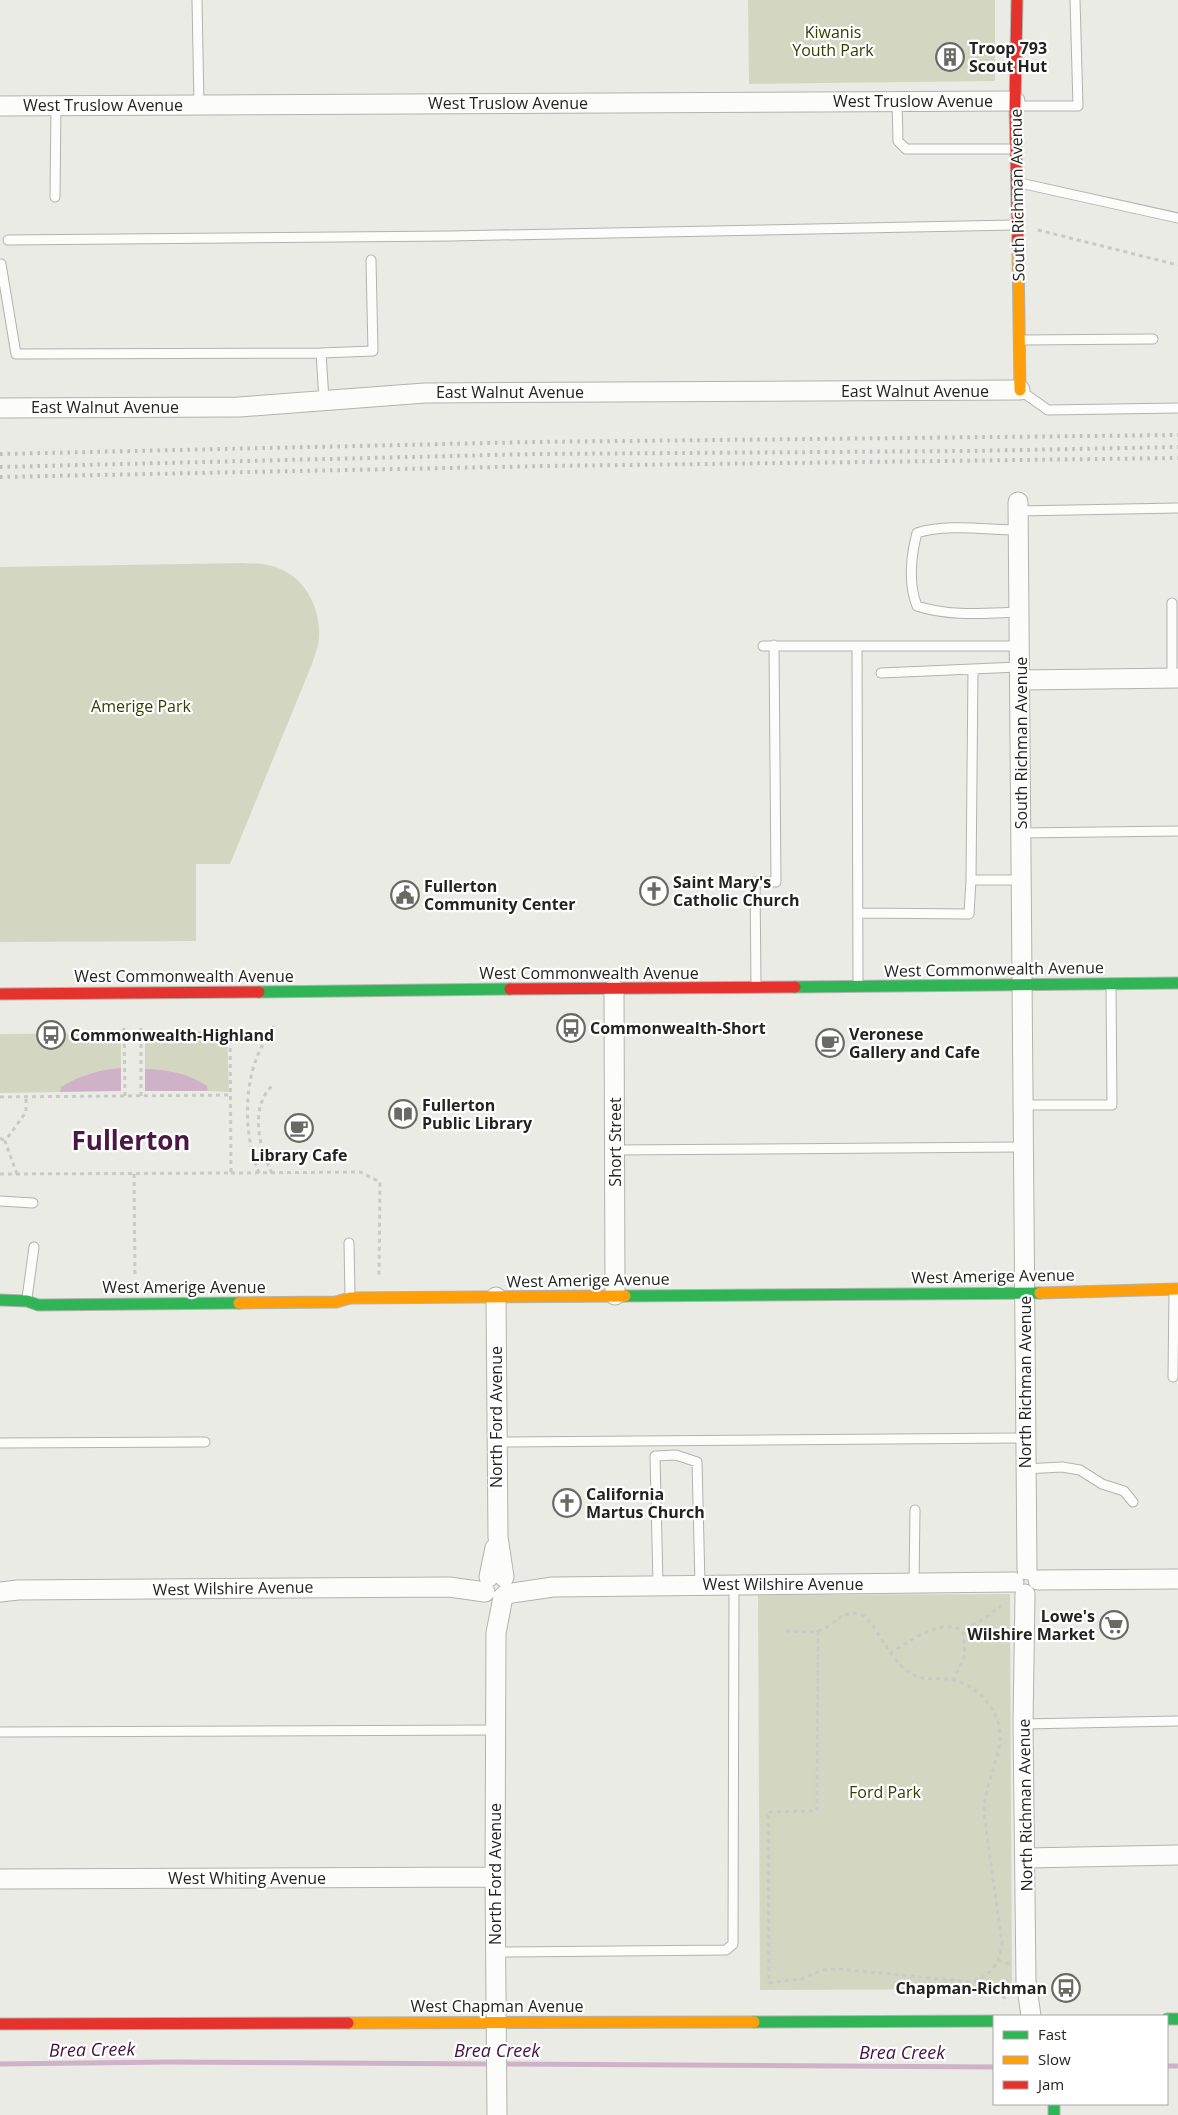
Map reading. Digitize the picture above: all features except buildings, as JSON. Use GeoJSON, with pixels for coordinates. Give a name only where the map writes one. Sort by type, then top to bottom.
{"type":"FeatureCollection","features":[{"type":"Feature","properties":{"kind":"main road","name":"South Richman Avenue"},"geometry":{"type":"LineString","coordinates":[[1017,0],[1015,104],[1020,390]]}},
{"type":"Feature","properties":{"kind":"main road","name":"West Commonwealth Avenue"},"geometry":{"type":"LineString","coordinates":[[0,994],[1178,983]]}},
{"type":"Feature","properties":{"kind":"main road","name":"West Amerige Avenue"},"geometry":{"type":"LineString","coordinates":[[0,1300],[27,1301],[38,1305],[336,1302],[350,1298],[1025,1293],[1176,1289]]}},
{"type":"Feature","properties":{"kind":"main road","name":"West Chapman Avenue"},"geometry":{"type":"LineString","coordinates":[[0,2024],[993,2020]]}},
{"type":"Feature","properties":{"kind":"street","name":"West Truslow Avenue"},"geometry":{"type":"LineString","coordinates":[[0,106],[897,101],[1015,104]]}},
{"type":"Feature","properties":{"kind":"street","name":"East Walnut Avenue"},"geometry":{"type":"LineString","coordinates":[[0,408],[239,407],[425,393],[1020,390]]}},
{"type":"Feature","properties":{"kind":"street","name":"South Richman Avenue"},"geometry":{"type":"LineString","coordinates":[[1018,506],[1022,984]]}},
{"type":"Feature","properties":{"kind":"street"},"geometry":{"type":"LineString","coordinates":[[1020,674],[1175,678]]}},
{"type":"Feature","properties":{"kind":"street","name":"North Richman Avenue"},"geometry":{"type":"LineString","coordinates":[[1022,984],[1026,1581],[1023,1724],[1026,1981],[1031,2015]]}},
{"type":"Feature","properties":{"kind":"street","name":"Short Street"},"geometry":{"type":"LineString","coordinates":[[614,989],[615,1296]]}},
{"type":"Feature","properties":{"kind":"street","name":"North Ford Avenue"},"geometry":{"type":"LineString","coordinates":[[496,1297],[498,1537],[494,1877],[497,2051],[496,2115]]}},
{"type":"Feature","properties":{"kind":"street","name":"West Wilshire Avenue"},"geometry":{"type":"LineString","coordinates":[[6,1590],[658,1584],[734,1586],[1178,1579]]}},
{"type":"Feature","properties":{"kind":"street"},"geometry":{"type":"LineString","coordinates":[[1026,1858],[1178,1855]]}},
{"type":"Feature","properties":{"kind":"street","name":"West Whiting Avenue"},"geometry":{"type":"LineString","coordinates":[[0,1879],[494,1877]]}},
{"type":"Feature","properties":{"kind":"lane"},"geometry":{"type":"LineString","coordinates":[[197,0],[199,105]]}},
{"type":"Feature","properties":{"kind":"lane"},"geometry":{"type":"LineString","coordinates":[[1015,104],[1078,106],[1075,0]]}},
{"type":"Feature","properties":{"kind":"lane"},"geometry":{"type":"LineString","coordinates":[[897,101],[898,141],[906,149],[1016,149]]}},
{"type":"Feature","properties":{"kind":"lane"},"geometry":{"type":"LineString","coordinates":[[55,198],[56,105]]}},
{"type":"Feature","properties":{"kind":"lane"},"geometry":{"type":"LineString","coordinates":[[1017,183],[1178,218]]}},
{"type":"Feature","properties":{"kind":"lane"},"geometry":{"type":"LineString","coordinates":[[8,240],[460,235],[1017,225]]}},
{"type":"Feature","properties":{"kind":"lane"},"geometry":{"type":"LineString","coordinates":[[1,264],[16,354],[321,353],[373,351],[371,260]]}},
{"type":"Feature","properties":{"kind":"lane"},"geometry":{"type":"LineString","coordinates":[[1019,340],[1153,339]]}},
{"type":"Feature","properties":{"kind":"lane"},"geometry":{"type":"LineString","coordinates":[[321,353],[324,400]]}},
{"type":"Feature","properties":{"kind":"lane"},"geometry":{"type":"LineString","coordinates":[[1020,390],[1048,410],[1178,408]]}},
{"type":"Feature","properties":{"kind":"lane"},"geometry":{"type":"LineString","coordinates":[[1018,506],[1178,508]]}},
{"type":"Feature","properties":{"kind":"lane"},"geometry":{"type":"LineString","coordinates":[[1019,530],[926,530],[917,533],[912,549],[913,595],[917,606],[932,611],[957,613],[1019,612]]}},
{"type":"Feature","properties":{"kind":"lane"},"geometry":{"type":"LineString","coordinates":[[1172,603],[1175,678]]}},
{"type":"Feature","properties":{"kind":"lane"},"geometry":{"type":"LineString","coordinates":[[763,646],[1020,646]]}},
{"type":"Feature","properties":{"kind":"lane"},"geometry":{"type":"LineString","coordinates":[[756,988],[755,882],[776,882],[774,646]]}},
{"type":"Feature","properties":{"kind":"lane"},"geometry":{"type":"LineString","coordinates":[[857,646],[858,987]]}},
{"type":"Feature","properties":{"kind":"lane"},"geometry":{"type":"LineString","coordinates":[[859,913],[969,914],[973,670]]}},
{"type":"Feature","properties":{"kind":"lane"},"geometry":{"type":"LineString","coordinates":[[881,673],[973,670],[1020,674]]}},
{"type":"Feature","properties":{"kind":"lane"},"geometry":{"type":"LineString","coordinates":[[1021,833],[1178,831]]}},
{"type":"Feature","properties":{"kind":"lane"},"geometry":{"type":"LineString","coordinates":[[971,880],[1021,880]]}},
{"type":"Feature","properties":{"kind":"lane"},"geometry":{"type":"LineString","coordinates":[[1023,1105],[1112,1106],[1111,984]]}},
{"type":"Feature","properties":{"kind":"lane"},"geometry":{"type":"LineString","coordinates":[[615,1150],[1023,1147]]}},
{"type":"Feature","properties":{"kind":"lane"},"geometry":{"type":"LineString","coordinates":[[0,1201],[33,1203]]}},
{"type":"Feature","properties":{"kind":"lane"},"geometry":{"type":"LineString","coordinates":[[350,1243],[350,1298]]}},
{"type":"Feature","properties":{"kind":"lane"},"geometry":{"type":"LineString","coordinates":[[27,1301],[34,1247]]}},
{"type":"Feature","properties":{"kind":"lane"},"geometry":{"type":"LineString","coordinates":[[1173,1377],[1176,1289]]}},
{"type":"Feature","properties":{"kind":"lane"},"geometry":{"type":"LineString","coordinates":[[496,1442],[1024,1438]]}},
{"type":"Feature","properties":{"kind":"lane"},"geometry":{"type":"LineString","coordinates":[[0,1443],[205,1442]]}},
{"type":"Feature","properties":{"kind":"lane"},"geometry":{"type":"LineString","coordinates":[[658,1584],[656,1456],[676,1455],[696,1462],[700,1584]]}},
{"type":"Feature","properties":{"kind":"lane"},"geometry":{"type":"LineString","coordinates":[[1024,1469],[1062,1467],[1080,1470],[1102,1484],[1124,1491],[1133,1502]]}},
{"type":"Feature","properties":{"kind":"lane"},"geometry":{"type":"LineString","coordinates":[[914,1583],[915,1510]]}},
{"type":"Feature","properties":{"kind":"lane"},"geometry":{"type":"LineString","coordinates":[[496,1952],[726,1950],[733,1944],[734,1586]]}},
{"type":"Feature","properties":{"kind":"lane"},"geometry":{"type":"LineString","coordinates":[[1023,1724],[1178,1721]]}},
{"type":"Feature","properties":{"kind":"lane"},"geometry":{"type":"LineString","coordinates":[[0,1732],[495,1730]]}},
{"type":"Feature","properties":{"kind":"path"},"geometry":{"type":"LineString","coordinates":[[259,1173],[249,1130],[250,1091],[252,1072],[257,1056],[274,1026]]}},
{"type":"Feature","properties":{"kind":"path"},"geometry":{"type":"LineString","coordinates":[[230,1027],[232,1173]]}},
{"type":"Feature","properties":{"kind":"path"},"geometry":{"type":"LineString","coordinates":[[124,1028],[125,1096]]}},
{"type":"Feature","properties":{"kind":"path"},"geometry":{"type":"LineString","coordinates":[[141,1028],[141,1096]]}},
{"type":"Feature","properties":{"kind":"path"},"geometry":{"type":"LineString","coordinates":[[272,1173],[263,1153],[259,1129],[262,1104],[268,1090],[273,1085]]}},
{"type":"Feature","properties":{"kind":"path"},"geometry":{"type":"LineString","coordinates":[[0,1097],[231,1095]]}},
{"type":"Feature","properties":{"kind":"path"},"geometry":{"type":"LineString","coordinates":[[5,1141],[26,1112],[26,1097]]}},
{"type":"Feature","properties":{"kind":"path"},"geometry":{"type":"LineString","coordinates":[[0,1138],[5,1141],[17,1174]]}},
{"type":"Feature","properties":{"kind":"path"},"geometry":{"type":"LineString","coordinates":[[0,1174],[360,1172],[380,1182],[379,1276]]}},
{"type":"Feature","properties":{"kind":"path"},"geometry":{"type":"LineString","coordinates":[[134,1174],[135,1278]]}},
{"type":"Feature","properties":{"kind":"path"},"geometry":{"type":"LineString","coordinates":[[890,1653],[928,1630],[950,1627],[963,1630],[986,1618],[1007,1601]]}},
{"type":"Feature","properties":{"kind":"path"},"geometry":{"type":"LineString","coordinates":[[786,1631],[818,1631],[844,1615],[858,1614],[869,1621],[890,1653],[902,1667],[917,1678],[953,1680],[981,1694],[992,1708],[1000,1731],[998,1750],[983,1802],[984,1826],[1002,1944],[998,1960],[992,1971],[982,1979],[972,1982],[839,1969],[822,1970],[801,1979],[769,1983],[768,1812],[817,1811],[818,1631]]}},
{"type":"Feature","properties":{"kind":"path"},"geometry":{"type":"LineString","coordinates":[[953,1680],[965,1655],[963,1630]]}},
{"type":"Feature","properties":{"kind":"path"},"geometry":{"type":"LineString","coordinates":[[998,1960],[1009,1964],[1009,1970]]}},
{"type":"Feature","properties":{"kind":"path"},"geometry":{"type":"LineString","coordinates":[[996,1990],[1005,1984],[1009,1976]]}},
{"type":"Feature","properties":{"kind":"green space","name":"Kiwanis Youth Park"},"geometry":{"type":"Polygon","coordinates":[[[748,0],[995,0],[995,81],[749,84],[748,0]]]}},
{"type":"Feature","properties":{"kind":"green space","name":"Amerige Park"},"geometry":{"type":"Polygon","coordinates":[[[264,564],[279,569],[290,574],[299,582],[313,602],[319,626],[319,641],[312,664],[230,864],[196,864],[196,941],[0,942],[0,567],[264,564]]]}},
{"type":"Feature","properties":{"kind":"green space"},"geometry":{"type":"Polygon","coordinates":[[[227,1031],[229,1092],[208,1091],[206,1086],[145,1069],[145,1033],[227,1031]]]}},
{"type":"Feature","properties":{"kind":"green space"},"geometry":{"type":"Polygon","coordinates":[[[121,1033],[121,1068],[82,1076],[61,1087],[60,1092],[0,1093],[0,1034],[121,1033]]]}},
{"type":"Feature","properties":{"kind":"green space","name":"Ford Park"},"geometry":{"type":"Polygon","coordinates":[[[1010,1594],[1012,1989],[760,1990],[758,1595],[1010,1594]]]}},
{"type":"Feature","properties":{"kind":"shaded area"},"geometry":{"type":"Polygon","coordinates":[[[121,1068],[121,1091],[60,1092],[61,1087],[82,1076],[121,1068]]]}},
{"type":"Feature","properties":{"kind":"shaded area"},"geometry":{"type":"Polygon","coordinates":[[[145,1069],[170,1071],[185,1075],[207,1086],[208,1091],[145,1091],[145,1069]]]}},
{"type":"Feature","properties":{"kind":"waterway","name":"Brea Creek"},"geometry":{"type":"LineString","coordinates":[[0,2064],[167,2062],[492,2064]]}},
{"type":"Feature","properties":{"kind":"waterway","name":"Brea Creek"},"geometry":{"type":"LineString","coordinates":[[500,2064],[993,2067]]}},
{"type":"Feature","properties":{"kind":"waterway","name":"Brea Creek"},"geometry":{"type":"LineString","coordinates":[[1168,2066],[1178,2066]]}},
{"type":"Feature","properties":{"kind":"railway"},"geometry":{"type":"LineString","coordinates":[[0,454],[533,442],[1178,435]]}},
{"type":"Feature","properties":{"kind":"railway"},"geometry":{"type":"LineString","coordinates":[[0,467],[533,454],[970,451],[1178,447]]}},
{"type":"Feature","properties":{"kind":"railway"},"geometry":{"type":"LineString","coordinates":[[0,477],[546,466],[1178,458]]}},
{"type":"Feature","properties":{"kind":"traffic: fast"},"geometry":{"type":"LineString","coordinates":[[795,987],[1178,983]]}},
{"type":"Feature","properties":{"kind":"traffic: fast"},"geometry":{"type":"LineString","coordinates":[[259,992],[510,989]]}},
{"type":"Feature","properties":{"kind":"traffic: fast"},"geometry":{"type":"LineString","coordinates":[[625,1296],[1040,1293]]}},
{"type":"Feature","properties":{"kind":"traffic: fast"},"geometry":{"type":"LineString","coordinates":[[0,1300],[27,1301],[38,1305],[239,1303]]}},
{"type":"Feature","properties":{"kind":"traffic: fast"},"geometry":{"type":"LineString","coordinates":[[1168,2019],[1178,2019]]}},
{"type":"Feature","properties":{"kind":"traffic: fast"},"geometry":{"type":"LineString","coordinates":[[754,2022],[993,2021]]}},
{"type":"Feature","properties":{"kind":"traffic: fast"},"geometry":{"type":"LineString","coordinates":[[1054,2105],[1054,2115]]}},
{"type":"Feature","properties":{"kind":"traffic: slow"},"geometry":{"type":"LineString","coordinates":[[1018,251],[1020,390]]}},
{"type":"Feature","properties":{"kind":"traffic: slow"},"geometry":{"type":"LineString","coordinates":[[1040,1293],[1178,1289]]}},
{"type":"Feature","properties":{"kind":"traffic: slow"},"geometry":{"type":"LineString","coordinates":[[239,1303],[336,1302],[350,1298],[625,1296]]}},
{"type":"Feature","properties":{"kind":"traffic: slow"},"geometry":{"type":"LineString","coordinates":[[348,2023],[754,2022]]}},
{"type":"Feature","properties":{"kind":"traffic: jam"},"geometry":{"type":"LineString","coordinates":[[1017,0],[1015,106],[1018,251]]}},
{"type":"Feature","properties":{"kind":"traffic: jam"},"geometry":{"type":"LineString","coordinates":[[510,989],[795,987]]}},
{"type":"Feature","properties":{"kind":"traffic: jam"},"geometry":{"type":"LineString","coordinates":[[0,994],[259,992]]}},
{"type":"Feature","properties":{"kind":"traffic: jam"},"geometry":{"type":"LineString","coordinates":[[0,2024],[348,2023]]}},
{"type":"Feature","properties":{"kind":"place","name":"Troop 793 Scout Hut"},"geometry":{"type":"Point","coordinates":[950,57]}},
{"type":"Feature","properties":{"kind":"place","name":"Saint Mary's Catholic Church"},"geometry":{"type":"Point","coordinates":[654,891]}},
{"type":"Feature","properties":{"kind":"place","name":"Fullerton Community Center"},"geometry":{"type":"Point","coordinates":[405,895]}},
{"type":"Feature","properties":{"kind":"place","name":"Commonwealth-Short"},"geometry":{"type":"Point","coordinates":[571,1028]}},
{"type":"Feature","properties":{"kind":"place","name":"Commonwealth-Highland"},"geometry":{"type":"Point","coordinates":[51,1035]}},
{"type":"Feature","properties":{"kind":"place","name":"Veronese Gallery and Cafe"},"geometry":{"type":"Point","coordinates":[830,1043]}},
{"type":"Feature","properties":{"kind":"place","name":"Fullerton Public Library"},"geometry":{"type":"Point","coordinates":[403,1114]}},
{"type":"Feature","properties":{"kind":"place","name":"Library Cafe"},"geometry":{"type":"Point","coordinates":[299,1128]}},
{"type":"Feature","properties":{"kind":"place","name":"California Martus Church"},"geometry":{"type":"Point","coordinates":[567,1503]}},
{"type":"Feature","properties":{"kind":"place","name":"Lowe's Wilshire Market"},"geometry":{"type":"Point","coordinates":[1114,1625]}},
{"type":"Feature","properties":{"kind":"place","name":"Chapman-Richman"},"geometry":{"type":"Point","coordinates":[1066,1988]}},
{"type":"Feature","properties":{"kind":"district","name":"Fullerton"},"geometry":{"type":"Point","coordinates":[131,1140]}}]}
